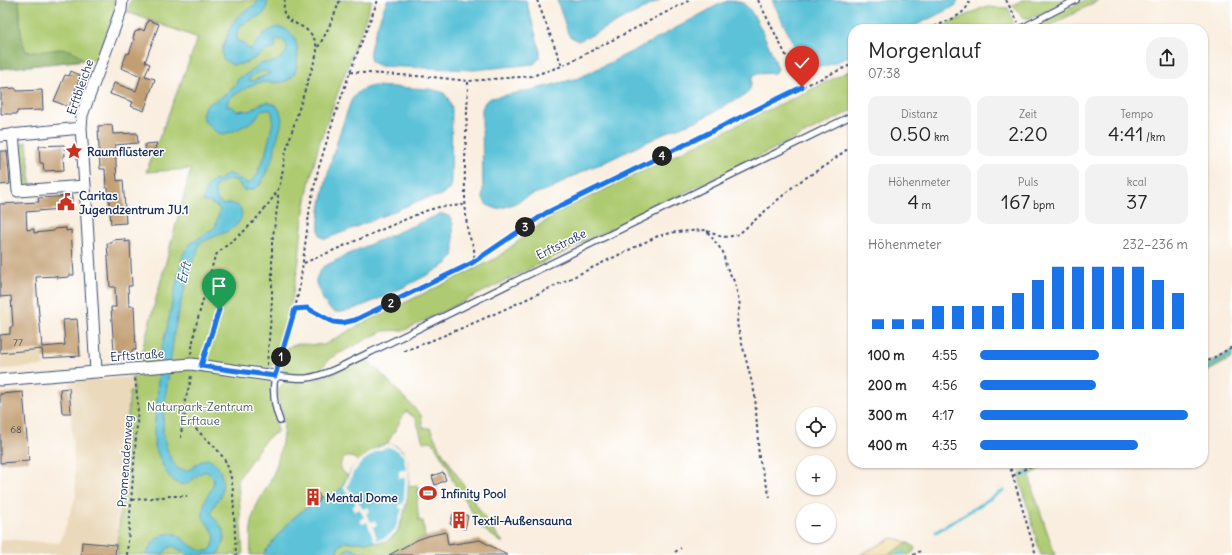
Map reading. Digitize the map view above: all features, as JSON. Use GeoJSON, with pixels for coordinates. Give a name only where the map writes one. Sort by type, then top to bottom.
{"type":"FeatureCollection","features":[{"type":"Feature","properties":{"kind":"street","name":"Erftbleiche"},"geometry":{"type":"LineString","coordinates":[[96,371],[81,128],[82,115],[121,10],[122,0]]}},
{"type":"Feature","properties":{"kind":"street"},"geometry":{"type":"LineString","coordinates":[[0,136],[81,128]]}},
{"type":"Feature","properties":{"kind":"street"},"geometry":{"type":"LineString","coordinates":[[13,134],[18,191],[85,186]]}},
{"type":"Feature","properties":{"kind":"street","name":"Erftstraße"},"geometry":{"type":"LineString","coordinates":[[0,380],[96,371],[192,365],[271,375]]}},
{"type":"Feature","properties":{"kind":"lane"},"geometry":{"type":"LineString","coordinates":[[1030,24],[1076,0]]}},
{"type":"Feature","properties":{"kind":"lane","name":"Erftstraße"},"geometry":{"type":"LineString","coordinates":[[271,375],[306,378],[318,376],[332,370],[392,342],[848,117]]}},
{"type":"Feature","properties":{"kind":"lane"},"geometry":{"type":"LineString","coordinates":[[271,375],[273,397],[280,421]]}},
{"type":"Feature","properties":{"kind":"path"},"geometry":{"type":"LineString","coordinates":[[271,375],[272,243],[278,202],[278,191],[291,133],[317,53],[313,35],[284,15],[285,0]]}},
{"type":"Feature","properties":{"kind":"path"},"geometry":{"type":"LineString","coordinates":[[317,48],[323,40],[340,0]]}},
{"type":"Feature","properties":{"kind":"path"},"geometry":{"type":"LineString","coordinates":[[271,375],[295,309],[300,286],[310,206],[318,170],[350,72],[378,0]]}},
{"type":"Feature","properties":{"kind":"path"},"geometry":{"type":"LineString","coordinates":[[537,0],[562,66]]}},
{"type":"Feature","properties":{"kind":"path"},"geometry":{"type":"LineString","coordinates":[[350,72],[432,77],[468,81],[532,76],[562,66],[690,0]]}},
{"type":"Feature","properties":{"kind":"path"},"geometry":{"type":"LineString","coordinates":[[758,0],[802,87]]}},
{"type":"Feature","properties":{"kind":"path"},"geometry":{"type":"LineString","coordinates":[[939,24],[962,13],[967,9],[970,0]]}},
{"type":"Feature","properties":{"kind":"path"},"geometry":{"type":"LineString","coordinates":[[1006,0],[1018,19],[1019,24]]}},
{"type":"Feature","properties":{"kind":"path"},"geometry":{"type":"LineString","coordinates":[[295,309],[307,308],[333,322],[342,323],[355,320],[472,263],[546,213],[802,87],[848,66]]}},
{"type":"Feature","properties":{"kind":"path"},"geometry":{"type":"LineString","coordinates":[[468,81],[465,205],[468,230],[475,255],[472,263]]}},
{"type":"Feature","properties":{"kind":"path"},"geometry":{"type":"LineString","coordinates":[[404,351],[466,326],[658,236],[675,232],[706,230],[718,236],[728,238],[739,234],[796,184],[848,150]]}},
{"type":"Feature","properties":{"kind":"path"},"geometry":{"type":"LineString","coordinates":[[181,438],[183,414],[190,383],[194,329],[216,256],[254,221],[278,191]]}},
{"type":"Feature","properties":{"kind":"path"},"geometry":{"type":"LineString","coordinates":[[303,263],[425,211],[439,206],[465,205]]}},
{"type":"Feature","properties":{"kind":"path"},"geometry":{"type":"LineString","coordinates":[[706,230],[723,252],[726,266],[735,283],[740,305],[737,324],[755,395],[759,458],[770,497]]}},
{"type":"Feature","properties":{"kind":"path"},"geometry":{"type":"LineString","coordinates":[[192,365],[219,310]]}},
{"type":"Feature","properties":{"kind":"path"},"geometry":{"type":"LineString","coordinates":[[1208,361],[1232,347]]}},
{"type":"Feature","properties":{"kind":"path","name":"Promenadenweg"},"geometry":{"type":"LineString","coordinates":[[127,555],[132,500],[139,369]]}},
{"type":"Feature","properties":{"kind":"path"},"geometry":{"type":"LineString","coordinates":[[183,414],[193,428],[218,451],[227,466],[232,482],[236,555]]}},
{"type":"Feature","properties":{"kind":"path"},"geometry":{"type":"LineString","coordinates":[[1011,468],[1036,555]]}},
{"type":"Feature","properties":{"kind":"path"},"geometry":{"type":"LineString","coordinates":[[1013,476],[1026,468]]}},
{"type":"Feature","properties":{"kind":"path"},"geometry":{"type":"LineString","coordinates":[[132,500],[187,496]]}},
{"type":"Feature","properties":{"kind":"path"},"geometry":{"type":"LineString","coordinates":[[675,552],[681,548]]}},
{"type":"Feature","properties":{"kind":"path"},"geometry":{"type":"LineString","coordinates":[[913,555],[920,551]]}},
{"type":"Feature","properties":{"kind":"shaded area"},"geometry":{"type":"Polygon","coordinates":[[[37,293],[44,366],[0,369],[0,297],[37,293]]]}},
{"type":"Feature","properties":{"kind":"shaded area"},"geometry":{"type":"Polygon","coordinates":[[[132,377],[134,390],[130,391],[117,555],[0,555],[0,539],[60,543],[76,496],[69,382],[132,377]]]}},
{"type":"Feature","properties":{"kind":"green space"},"geometry":{"type":"Polygon","coordinates":[[[0,0],[114,0],[116,9],[96,59],[0,69],[0,0]]]}},
{"type":"Feature","properties":{"kind":"green space"},"geometry":{"type":"Polygon","coordinates":[[[0,0],[19,0],[21,33],[26,51],[41,52],[64,49],[71,50],[83,60],[0,69],[0,0]]]}},
{"type":"Feature","properties":{"kind":"green space","name":"Naturpark-Zentrum Erftaue"},"geometry":{"type":"Polygon","coordinates":[[[131,0],[372,0],[319,144],[309,184],[303,216],[299,260],[292,299],[275,364],[273,366],[270,365],[272,402],[277,432],[265,440],[238,479],[243,555],[117,555],[130,391],[134,390],[132,377],[143,374],[143,359],[140,358],[191,169],[146,172],[198,38],[127,12],[131,0]]]}},
{"type":"Feature","properties":{"kind":"green space"},"geometry":{"type":"Polygon","coordinates":[[[1022,0],[1067,0],[1034,17],[1026,18],[1020,15],[1013,5],[1022,0]]]}},
{"type":"Feature","properties":{"kind":"green space"},"geometry":{"type":"Polygon","coordinates":[[[1085,0],[1099,0],[1053,24],[1039,24],[1085,0]]]}},
{"type":"Feature","properties":{"kind":"green space"},"geometry":{"type":"Polygon","coordinates":[[[984,7],[1008,8],[1012,19],[1012,24],[948,24],[984,7]]]}},
{"type":"Feature","properties":{"kind":"green space"},"geometry":{"type":"Polygon","coordinates":[[[848,71],[848,112],[405,330],[383,331],[330,358],[320,370],[309,374],[284,372],[282,366],[286,348],[298,344],[324,345],[363,323],[495,259],[554,214],[848,71]]]}},
{"type":"Feature","properties":{"kind":"green space"},"geometry":{"type":"Polygon","coordinates":[[[27,142],[31,186],[28,186],[24,182],[26,172],[22,164],[24,156],[20,149],[22,143],[27,142]]]}},
{"type":"Feature","properties":{"kind":"green space"},"geometry":{"type":"Polygon","coordinates":[[[1232,351],[1232,358],[1208,371],[1208,364],[1232,351]]]}},
{"type":"Feature","properties":{"kind":"green space"},"geometry":{"type":"Polygon","coordinates":[[[366,359],[421,415],[423,428],[430,428],[439,447],[492,529],[503,542],[482,528],[456,486],[449,468],[432,441],[423,442],[416,419],[406,411],[387,444],[374,449],[358,461],[349,457],[342,460],[341,468],[348,476],[341,489],[320,499],[317,504],[309,506],[295,516],[263,555],[251,555],[251,531],[254,513],[273,475],[282,442],[284,420],[278,398],[279,388],[289,381],[319,379],[366,359]]]}},
{"type":"Feature","properties":{"kind":"green space"},"geometry":{"type":"Polygon","coordinates":[[[1030,468],[1042,468],[1030,475],[1032,487],[1055,555],[1041,555],[1019,477],[1021,473],[1030,468]]]}},
{"type":"Feature","properties":{"kind":"green space"},"geometry":{"type":"Polygon","coordinates":[[[408,486],[418,486],[418,517],[419,521],[423,521],[425,537],[407,545],[391,555],[370,555],[366,552],[358,552],[347,549],[342,555],[335,555],[339,546],[345,542],[381,542],[392,538],[398,531],[402,519],[406,505],[408,486]]]}},
{"type":"Feature","properties":{"kind":"green space"},"geometry":{"type":"Polygon","coordinates":[[[908,543],[915,548],[909,555],[887,555],[908,543]]]}},
{"type":"Feature","properties":{"kind":"sand"},"geometry":{"type":"Polygon","coordinates":[[[892,538],[908,543],[887,555],[860,555],[892,538]]]}},
{"type":"Feature","properties":{"kind":"water","name":"Erft"},"geometry":{"type":"Polygon","coordinates":[[[259,0],[268,0],[266,10],[263,14],[243,24],[237,32],[237,40],[250,49],[265,33],[278,27],[284,29],[293,35],[296,43],[298,58],[296,69],[292,77],[284,82],[257,83],[228,100],[227,107],[231,106],[237,111],[249,111],[260,104],[267,102],[276,105],[280,111],[282,119],[281,126],[276,142],[274,156],[260,185],[254,189],[243,190],[237,181],[230,179],[217,185],[215,188],[216,197],[220,202],[224,205],[231,203],[237,205],[241,209],[241,216],[239,222],[234,227],[199,244],[197,253],[192,263],[173,339],[163,431],[164,440],[170,457],[179,469],[191,469],[200,462],[208,459],[215,463],[219,468],[223,481],[221,497],[216,502],[211,512],[224,533],[224,540],[218,555],[187,555],[173,546],[168,548],[162,555],[146,555],[154,541],[166,534],[177,534],[197,549],[206,551],[210,550],[215,538],[212,530],[203,517],[205,501],[213,484],[212,477],[206,472],[202,472],[190,482],[185,484],[180,484],[174,481],[166,471],[155,447],[154,431],[159,365],[161,350],[183,255],[189,245],[215,227],[220,210],[218,207],[209,202],[203,202],[208,186],[210,183],[220,180],[228,174],[249,183],[259,173],[258,170],[265,156],[273,122],[271,110],[263,109],[255,119],[248,124],[224,134],[217,133],[205,122],[202,115],[205,106],[223,96],[235,85],[238,79],[261,63],[276,61],[286,52],[287,47],[285,42],[278,39],[275,40],[276,45],[274,49],[267,50],[250,61],[232,65],[223,59],[222,50],[232,23],[239,15],[256,4],[259,0]],[[264,71],[260,72],[249,80],[252,81],[271,73],[264,71]]]}},
{"type":"Feature","properties":{"kind":"water"},"geometry":{"type":"Polygon","coordinates":[[[387,0],[526,0],[540,50],[540,58],[534,64],[474,70],[380,66],[371,61],[370,53],[373,39],[387,0]]]}},
{"type":"Feature","properties":{"kind":"water"},"geometry":{"type":"Polygon","coordinates":[[[557,0],[660,0],[578,41],[571,37],[568,33],[557,0]]]}},
{"type":"Feature","properties":{"kind":"water"},"geometry":{"type":"Polygon","coordinates":[[[772,0],[958,0],[956,5],[918,24],[848,24],[848,56],[831,64],[814,68],[809,67],[800,58],[772,0]]]}},
{"type":"Feature","properties":{"kind":"water"},"geometry":{"type":"Polygon","coordinates":[[[727,1],[743,4],[754,15],[777,66],[778,69],[775,73],[757,74],[752,77],[750,89],[744,96],[696,121],[672,130],[592,167],[554,187],[531,195],[509,206],[497,209],[487,205],[483,199],[482,109],[485,102],[491,98],[532,90],[579,78],[727,1]]]}},
{"type":"Feature","properties":{"kind":"water"},"geometry":{"type":"Polygon","coordinates":[[[374,86],[429,89],[444,93],[448,98],[452,109],[450,189],[439,196],[423,199],[325,239],[320,236],[320,213],[322,199],[338,137],[353,98],[361,90],[374,86]]]}},
{"type":"Feature","properties":{"kind":"water"},"geometry":{"type":"Polygon","coordinates":[[[440,214],[450,217],[453,224],[454,251],[453,256],[448,263],[410,284],[374,301],[345,311],[336,312],[329,308],[321,296],[316,283],[317,277],[323,267],[359,249],[440,214]]]}},
{"type":"Feature","properties":{"kind":"water"},"geometry":{"type":"Polygon","coordinates":[[[387,444],[396,446],[403,451],[408,464],[409,473],[409,484],[403,517],[400,526],[393,536],[388,540],[381,542],[345,542],[339,546],[335,555],[263,555],[295,516],[309,506],[317,504],[320,499],[341,489],[351,470],[364,456],[377,447],[387,444]]]}},
{"type":"Feature","properties":{"kind":"water","name":"Infinity Pool"},"geometry":{"type":"Polygon","coordinates":[[[419,488],[437,488],[437,498],[419,497],[419,488]]]}},
{"type":"Feature","properties":{"kind":"water"},"geometry":{"type":"Polygon","coordinates":[[[350,548],[358,552],[366,552],[370,555],[342,555],[344,551],[350,548]]]}},
{"type":"Feature","properties":{"kind":"pier"},"geometry":{"type":"Polygon","coordinates":[[[387,444],[391,444],[399,448],[407,457],[409,470],[407,497],[403,516],[396,533],[386,541],[375,542],[367,522],[362,524],[360,520],[364,517],[359,509],[355,512],[352,507],[356,504],[343,487],[351,470],[359,460],[374,449],[387,444]],[[389,447],[377,451],[362,462],[353,473],[347,487],[355,497],[359,494],[362,498],[358,501],[363,509],[368,507],[370,511],[366,514],[371,522],[375,521],[377,525],[373,527],[377,540],[385,538],[394,531],[402,509],[399,508],[400,504],[403,504],[404,499],[405,478],[399,478],[399,470],[406,470],[403,456],[398,451],[389,447]]]}},
{"type":"Feature","properties":{"kind":"building"},"geometry":{"type":"Polygon","coordinates":[[[148,20],[159,24],[145,62],[150,64],[145,76],[155,79],[144,111],[131,106],[133,102],[110,94],[114,83],[136,91],[141,76],[121,68],[127,53],[129,54],[135,32],[141,29],[144,31],[148,20]]]}},
{"type":"Feature","properties":{"kind":"building"},"geometry":{"type":"Polygon","coordinates":[[[71,71],[80,75],[69,107],[54,101],[65,75],[69,76],[71,71]]]}},
{"type":"Feature","properties":{"kind":"building"},"geometry":{"type":"Polygon","coordinates":[[[15,88],[17,91],[42,90],[43,110],[17,111],[17,114],[1,114],[1,89],[15,88]]]}},
{"type":"Feature","properties":{"kind":"building"},"geometry":{"type":"Polygon","coordinates":[[[112,125],[113,134],[137,133],[138,143],[115,145],[117,181],[123,180],[126,223],[111,224],[105,169],[100,169],[98,126],[112,125]]]}},
{"type":"Feature","properties":{"kind":"building"},"geometry":{"type":"Polygon","coordinates":[[[157,143],[153,154],[145,154],[145,144],[157,143]]]}},
{"type":"Feature","properties":{"kind":"building"},"geometry":{"type":"Polygon","coordinates":[[[64,145],[64,170],[44,171],[43,163],[40,163],[39,146],[64,145]]]}},
{"type":"Feature","properties":{"kind":"building"},"geometry":{"type":"Polygon","coordinates":[[[0,151],[7,151],[10,184],[0,185],[0,151]]]}},
{"type":"Feature","properties":{"kind":"building"},"geometry":{"type":"Polygon","coordinates":[[[72,196],[72,208],[26,212],[27,230],[34,229],[34,233],[66,228],[66,231],[71,230],[74,275],[57,278],[57,276],[36,277],[37,293],[42,347],[65,345],[63,320],[77,319],[80,356],[43,358],[42,349],[0,353],[0,335],[10,334],[10,327],[13,327],[11,296],[0,297],[0,204],[39,202],[38,198],[72,196]]]}},
{"type":"Feature","properties":{"kind":"building"},"geometry":{"type":"Polygon","coordinates":[[[125,239],[125,242],[130,241],[132,286],[128,286],[129,306],[134,306],[136,350],[132,350],[132,353],[119,353],[119,351],[114,351],[111,307],[116,307],[115,287],[110,287],[107,243],[112,243],[112,240],[125,239]]]}},
{"type":"Feature","properties":{"kind":"building"},"geometry":{"type":"Polygon","coordinates":[[[69,388],[71,413],[62,413],[60,389],[69,388]]]}},
{"type":"Feature","properties":{"kind":"building"},"geometry":{"type":"Polygon","coordinates":[[[23,392],[29,461],[0,463],[0,394],[23,392]]]}},
{"type":"Feature","properties":{"kind":"building"},"geometry":{"type":"Polygon","coordinates":[[[443,472],[446,480],[435,485],[432,476],[443,472]]]}},
{"type":"Feature","properties":{"kind":"building","name":"Mental Dome"},"geometry":{"type":"Polygon","coordinates":[[[310,491],[316,491],[320,495],[320,501],[316,505],[310,505],[306,501],[306,495],[310,491]]]}},
{"type":"Feature","properties":{"kind":"building","name":"Textil-Außensauna"},"geometry":{"type":"Polygon","coordinates":[[[454,511],[468,516],[465,529],[450,524],[454,511]]]}},
{"type":"Feature","properties":{"kind":"building"},"geometry":{"type":"Polygon","coordinates":[[[446,532],[448,545],[480,540],[507,555],[389,555],[417,540],[446,532]]]}},
{"type":"Feature","properties":{"kind":"building"},"geometry":{"type":"Polygon","coordinates":[[[82,542],[116,545],[115,555],[81,555],[82,542]]]}},
{"type":"Feature","properties":{"kind":"waterway"},"geometry":{"type":"LineString","coordinates":[[1208,368],[1232,354]]}},
{"type":"Feature","properties":{"kind":"waterway"},"geometry":{"type":"LineString","coordinates":[[164,401],[174,410]]}},
{"type":"Feature","properties":{"kind":"waterway"},"geometry":{"type":"LineString","coordinates":[[1023,476],[1030,473]]}},
{"type":"Feature","properties":{"kind":"waterway"},"geometry":{"type":"LineString","coordinates":[[936,532],[1004,490]]}},
{"type":"Feature","properties":{"kind":"waterway"},"geometry":{"type":"LineString","coordinates":[[898,555],[905,551]]}},
{"type":"Feature","properties":{"kind":"place","name":"Raumflüsterer"},"geometry":{"type":"Point","coordinates":[74,151]}},
{"type":"Feature","properties":{"kind":"place","name":"Caritas Jugendzentrum JU.1"},"geometry":{"type":"Point","coordinates":[66,202]}},
{"type":"Feature","properties":{"kind":"place","name":"Infinity Pool"},"geometry":{"type":"Point","coordinates":[428,493]}},
{"type":"Feature","properties":{"kind":"place","name":"Mental Dome"},"geometry":{"type":"Point","coordinates":[313,497]}},
{"type":"Feature","properties":{"kind":"place","name":"Textil-Außensauna"},"geometry":{"type":"Point","coordinates":[459,520]}},
{"type":"Feature","properties":{"kind":"route"},"geometry":{"type":"LineString","coordinates":[[219,310],[201,366],[275,376],[295,309],[307,308],[333,322],[342,323],[355,320],[472,263],[546,213],[802,87]]}}]}
